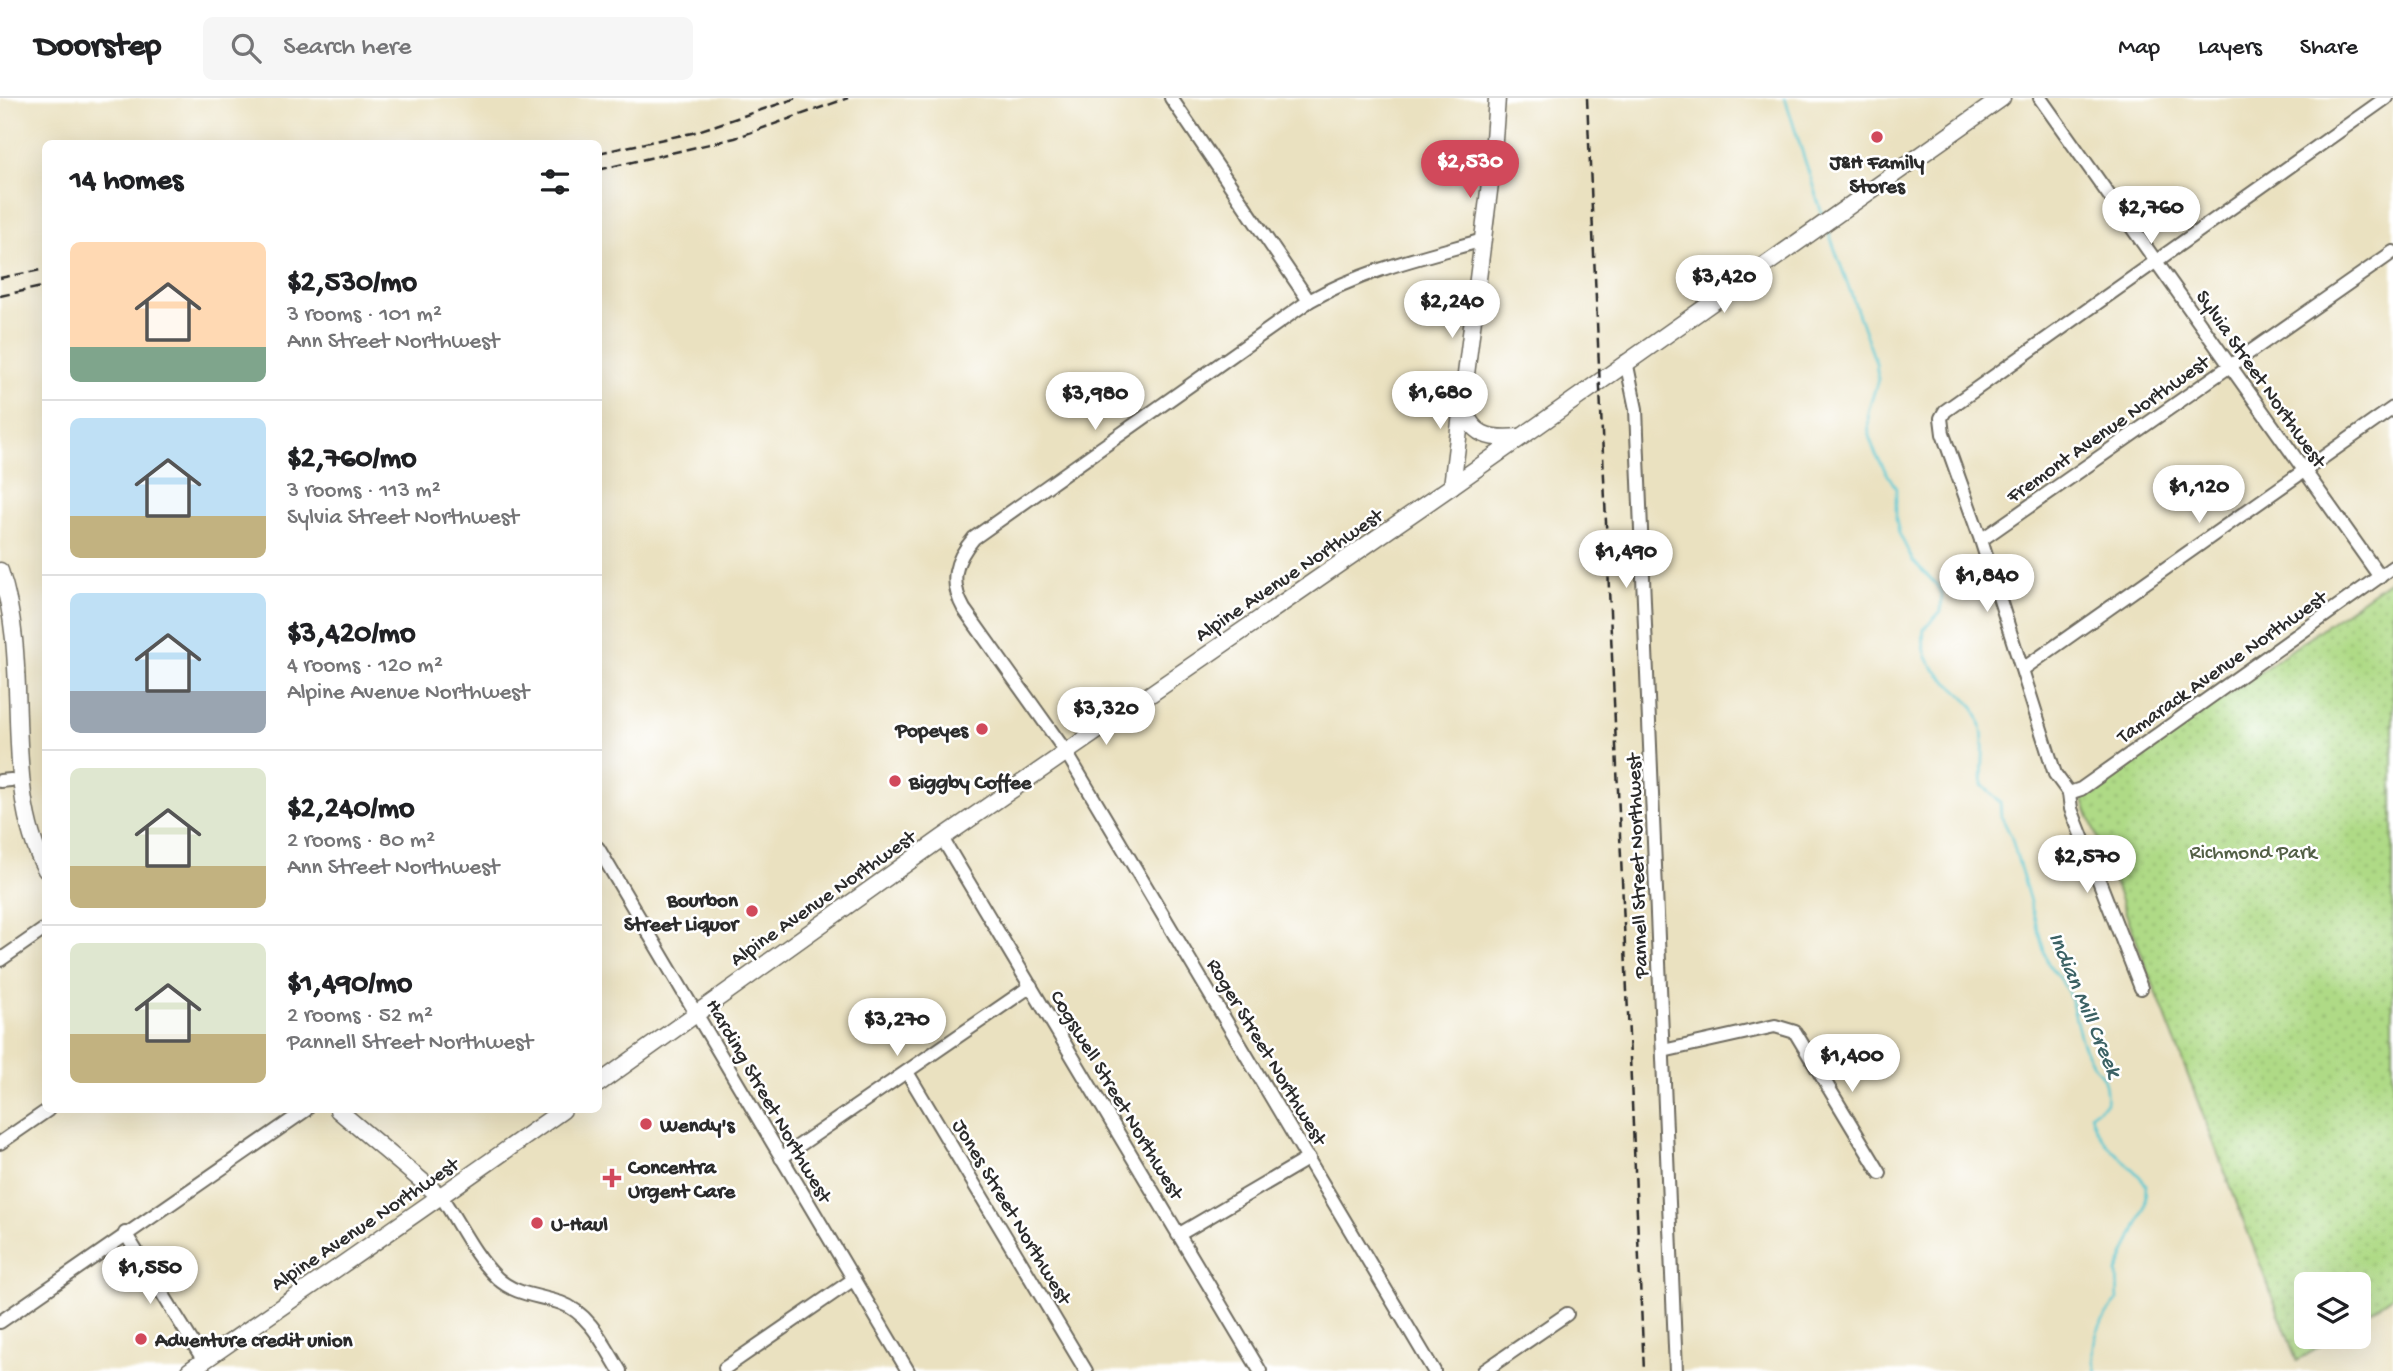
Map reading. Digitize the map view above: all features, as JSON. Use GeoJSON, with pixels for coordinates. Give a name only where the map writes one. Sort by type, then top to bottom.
{"type":"FeatureCollection","features":[{"type":"Feature","properties":{"kind":"main road"},"geometry":{"type":"LineString","coordinates":[[1452,486],[1483,240],[1497,98]]}},
{"type":"Feature","properties":{"kind":"main road","name":"Alpine Avenue Northwest"},"geometry":{"type":"LineString","coordinates":[[602,1081],[942,838],[1452,486],[2002,98]]}},
{"type":"Feature","properties":{"kind":"main road"},"geometry":{"type":"LineString","coordinates":[[1463,396],[1467,417],[1477,432],[1493,438],[1519,437]]}},
{"type":"Feature","properties":{"kind":"main road"},"geometry":{"type":"LineString","coordinates":[[0,570],[10,616],[5,781],[20,824],[42,864]]}},
{"type":"Feature","properties":{"kind":"main road"},"geometry":{"type":"LineString","coordinates":[[342,1113],[442,1198]]}},
{"type":"Feature","properties":{"kind":"main road","name":"Alpine Avenue Northwest"},"geometry":{"type":"LineString","coordinates":[[189,1371],[314,1282],[442,1198],[559,1113]]}},
{"type":"Feature","properties":{"kind":"street"},"geometry":{"type":"LineString","coordinates":[[1171,98],[1309,301]]}},
{"type":"Feature","properties":{"kind":"street","name":"Sylvia Street Northwest"},"geometry":{"type":"LineString","coordinates":[[2040,98],[2379,577]]}},
{"type":"Feature","properties":{"kind":"street"},"geometry":{"type":"LineString","coordinates":[[2141,988],[2071,809],[2069,793],[2055,774],[1981,540],[1942,434],[1941,418],[1945,411],[2386,98]]}},
{"type":"Feature","properties":{"kind":"street","name":"Roger Street Northwest"},"geometry":{"type":"LineString","coordinates":[[1434,1371],[1066,752],[964,610],[955,592],[955,572],[960,554],[974,537],[1309,301],[1368,272],[1483,240]]}},
{"type":"Feature","properties":{"kind":"street","name":"Fremont Avenue Northwest"},"geometry":{"type":"LineString","coordinates":[[1981,540],[2393,252]]}},
{"type":"Feature","properties":{"kind":"street","name":"Pannell Street Northwest"},"geometry":{"type":"LineString","coordinates":[[1626,361],[1636,409],[1676,1371]]}},
{"type":"Feature","properties":{"kind":"street"},"geometry":{"type":"LineString","coordinates":[[2023,669],[2393,408]]}},
{"type":"Feature","properties":{"kind":"street","name":"Tamarack Avenue Northwest"},"geometry":{"type":"LineString","coordinates":[[2069,793],[2081,789],[2393,567]]}},
{"type":"Feature","properties":{"kind":"street","name":"Cogswell Street Northwest"},"geometry":{"type":"LineString","coordinates":[[942,838],[1260,1371]]}},
{"type":"Feature","properties":{"kind":"street","name":"Harding Street Northwest"},"geometry":{"type":"LineString","coordinates":[[602,855],[908,1371]]}},
{"type":"Feature","properties":{"kind":"street"},"geometry":{"type":"LineString","coordinates":[[0,960],[42,931]]}},
{"type":"Feature","properties":{"kind":"street"},"geometry":{"type":"LineString","coordinates":[[781,1158],[1031,986]]}},
{"type":"Feature","properties":{"kind":"street"},"geometry":{"type":"LineString","coordinates":[[1663,1051],[1775,1026],[1790,1028],[1796,1032],[1880,1173]]}},
{"type":"Feature","properties":{"kind":"street","name":"Jones Street Northwest"},"geometry":{"type":"LineString","coordinates":[[907,1072],[1086,1371]]}},
{"type":"Feature","properties":{"kind":"street"},"geometry":{"type":"LineString","coordinates":[[0,1143],[44,1113]]}},
{"type":"Feature","properties":{"kind":"street"},"geometry":{"type":"LineString","coordinates":[[0,1322],[302,1113]]}},
{"type":"Feature","properties":{"kind":"street"},"geometry":{"type":"LineString","coordinates":[[1178,1235],[1309,1158]]}},
{"type":"Feature","properties":{"kind":"street"},"geometry":{"type":"LineString","coordinates":[[442,1198],[496,1278],[525,1295],[562,1303],[580,1314],[594,1329],[620,1371]]}},
{"type":"Feature","properties":{"kind":"street"},"geometry":{"type":"LineString","coordinates":[[125,1233],[204,1361]]}},
{"type":"Feature","properties":{"kind":"street"},"geometry":{"type":"LineString","coordinates":[[725,1368],[853,1279]]}},
{"type":"Feature","properties":{"kind":"street"},"geometry":{"type":"LineString","coordinates":[[1484,1371],[1567,1314]]}},
{"type":"Feature","properties":{"kind":"green space","name":"Richmond Park"},"geometry":{"type":"Polygon","coordinates":[[[2393,578],[2393,1296],[2371,1311],[2371,1272],[2294,1272],[2294,1349],[2315,1349],[2297,1361],[2082,798],[2393,578]]]}},
{"type":"Feature","properties":{"kind":"waterway","name":"Indian Mill Creek"},"geometry":{"type":"LineString","coordinates":[[1785,98],[1823,217]]}},
{"type":"Feature","properties":{"kind":"waterway","name":"Indian Mill Creek"},"geometry":{"type":"LineString","coordinates":[[1828,230],[1876,363],[1878,379],[1868,412],[1869,436],[1876,455],[1896,488],[1899,533],[1913,561],[1936,584],[1942,595],[1941,611],[1924,629],[1927,658],[1933,668],[1969,702],[1977,714],[1983,740],[1982,785],[2000,802],[2001,816],[2011,836],[2047,961],[2068,992],[2083,1044],[2105,1083],[2106,1103],[2091,1114],[2106,1144],[2146,1184],[2145,1207],[2117,1272],[2118,1300],[2097,1333],[2094,1351],[2097,1371]]}},
{"type":"Feature","properties":{"kind":"railway"},"geometry":{"type":"LineString","coordinates":[[602,152],[692,133],[797,98]]}},
{"type":"Feature","properties":{"kind":"railway"},"geometry":{"type":"LineString","coordinates":[[602,169],[735,138],[848,98]]}},
{"type":"Feature","properties":{"kind":"railway"},"geometry":{"type":"LineString","coordinates":[[1587,98],[1644,1371]]}},
{"type":"Feature","properties":{"kind":"railway"},"geometry":{"type":"LineString","coordinates":[[0,278],[42,270]]}},
{"type":"Feature","properties":{"kind":"railway"},"geometry":{"type":"LineString","coordinates":[[0,296],[42,287]]}},
{"type":"Feature","properties":{"kind":"place","name":"J&H Family Stores"},"geometry":{"type":"Point","coordinates":[1877,137]}},
{"type":"Feature","properties":{"kind":"place","name":"Popeyes"},"geometry":{"type":"Point","coordinates":[982,729]}},
{"type":"Feature","properties":{"kind":"place","name":"Biggby Coffee"},"geometry":{"type":"Point","coordinates":[895,781]}},
{"type":"Feature","properties":{"kind":"place","name":"Bourbon Street Liquor"},"geometry":{"type":"Point","coordinates":[752,911]}},
{"type":"Feature","properties":{"kind":"place","name":"Wendy's"},"geometry":{"type":"Point","coordinates":[646,1124]}},
{"type":"Feature","properties":{"kind":"place","name":"Concentra Urgent Care"},"geometry":{"type":"Point","coordinates":[612,1178]}},
{"type":"Feature","properties":{"kind":"place","name":"U-Haul"},"geometry":{"type":"Point","coordinates":[537,1223]}},
{"type":"Feature","properties":{"kind":"place","name":"Adventure credit union"},"geometry":{"type":"Point","coordinates":[141,1339]}}]}
